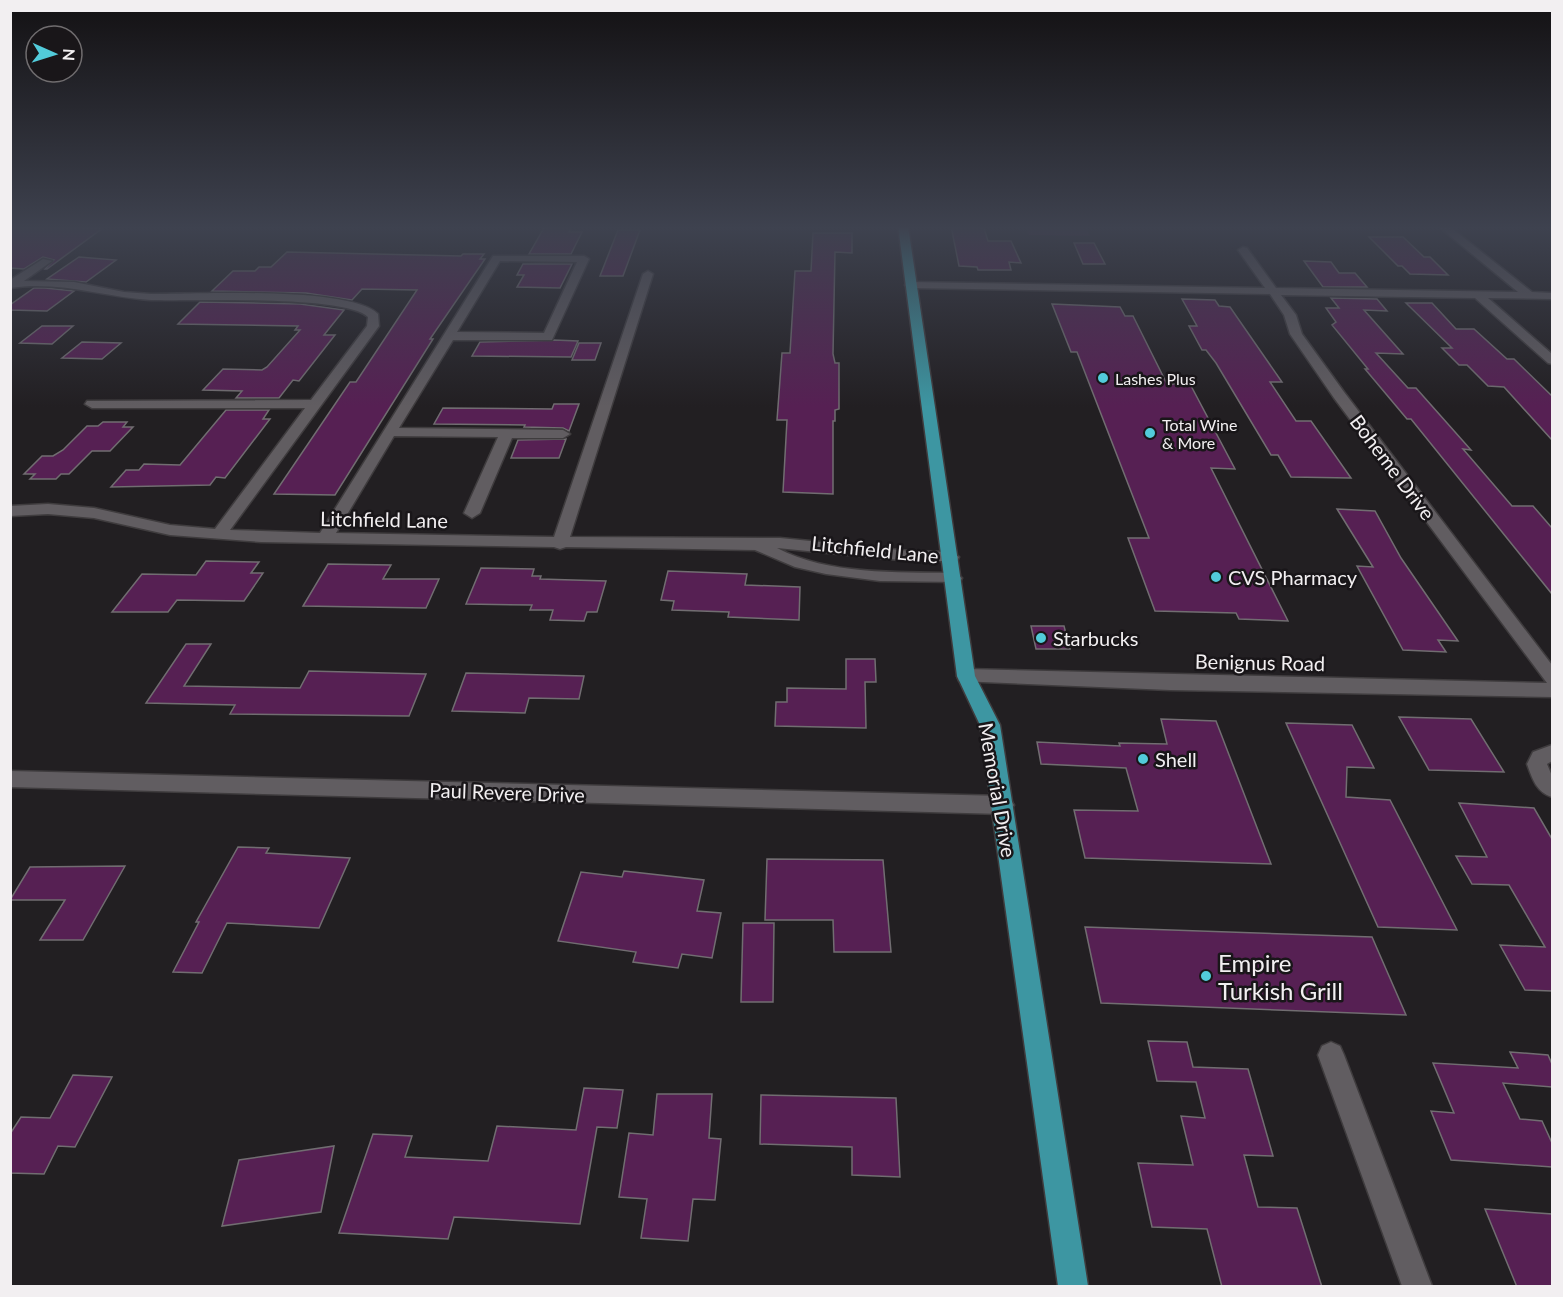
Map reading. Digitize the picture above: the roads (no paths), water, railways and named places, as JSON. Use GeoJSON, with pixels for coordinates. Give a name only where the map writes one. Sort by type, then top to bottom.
{"type":"FeatureCollection","features":[{"type":"Feature","properties":{"kind":"main road","name":"Memorial Drive"},"geometry":{"type":"LineString","coordinates":[[910,287],[951,556],[966,676],[990,725],[1073,1287]]}},
{"type":"Feature","properties":{"kind":"street"},"geometry":{"type":"LineString","coordinates":[[82,287],[124,295],[151,297],[332,300],[366,308],[374,316],[373,326],[220,533]]}},
{"type":"Feature","properties":{"kind":"street"},"geometry":{"type":"LineString","coordinates":[[325,538],[479,287]]}},
{"type":"Feature","properties":{"kind":"street"},"geometry":{"type":"LineString","coordinates":[[449,336],[548,337],[571,287]]}},
{"type":"Feature","properties":{"kind":"street"},"geometry":{"type":"LineString","coordinates":[[560,544],[644,287]]}},
{"type":"Feature","properties":{"kind":"street"},"geometry":{"type":"LineString","coordinates":[[1002,287],[1552,296]]}},
{"type":"Feature","properties":{"kind":"street","name":"Boheme Drive"},"geometry":{"type":"LineString","coordinates":[[1270,287],[1290,315],[1296,334],[1339,395],[1552,678]]}},
{"type":"Feature","properties":{"kind":"street"},"geometry":{"type":"LineString","coordinates":[[1518,287],[1528,295]]}},
{"type":"Feature","properties":{"kind":"street"},"geometry":{"type":"LineString","coordinates":[[1478,295],[1552,360]]}},
{"type":"Feature","properties":{"kind":"street"},"geometry":{"type":"LineString","coordinates":[[92,404],[181,406],[317,404]]}},
{"type":"Feature","properties":{"kind":"street"},"geometry":{"type":"LineString","coordinates":[[391,432],[563,434]]}},
{"type":"Feature","properties":{"kind":"street"},"geometry":{"type":"LineString","coordinates":[[472,513],[507,433]]}},
{"type":"Feature","properties":{"kind":"street","name":"Litchfield Lane"},"geometry":{"type":"LineString","coordinates":[[10,511],[48,509],[94,513],[170,530],[220,533],[560,544],[758,546],[780,543],[910,556],[951,556]]}},
{"type":"Feature","properties":{"kind":"street","name":"Litchfield Lane"},"geometry":{"type":"LineString","coordinates":[[758,546],[774,556],[832,569],[910,577],[954,578]]}},
{"type":"Feature","properties":{"kind":"street","name":"Benignus Road"},"geometry":{"type":"LineString","coordinates":[[966,676],[1170,683],[1552,690]]}},
{"type":"Feature","properties":{"kind":"street"},"geometry":{"type":"LineString","coordinates":[[1552,753],[1540,758],[1537,764],[1543,780],[1552,789]]}},
{"type":"Feature","properties":{"kind":"street","name":"Paul Revere Drive"},"geometry":{"type":"LineString","coordinates":[[10,779],[1003,806]]}},
{"type":"Feature","properties":{"kind":"street"},"geometry":{"type":"LineString","coordinates":[[1331,1055],[1417,1287]]}},
{"type":"Feature","properties":{"kind":"place","name":"Lashes Plus"},"geometry":{"type":"Point","coordinates":[1103,378]}},
{"type":"Feature","properties":{"kind":"place","name":"Total Wine & More"},"geometry":{"type":"Point","coordinates":[1150,433]}},
{"type":"Feature","properties":{"kind":"place","name":"CVS Pharmacy"},"geometry":{"type":"Point","coordinates":[1216,577]}},
{"type":"Feature","properties":{"kind":"place","name":"Starbucks"},"geometry":{"type":"Point","coordinates":[1041,638]}},
{"type":"Feature","properties":{"kind":"place","name":"Shell"},"geometry":{"type":"Point","coordinates":[1143,759]}},
{"type":"Feature","properties":{"kind":"place","name":"Empire Turkish Grill"},"geometry":{"type":"Point","coordinates":[1206,976]}}]}
